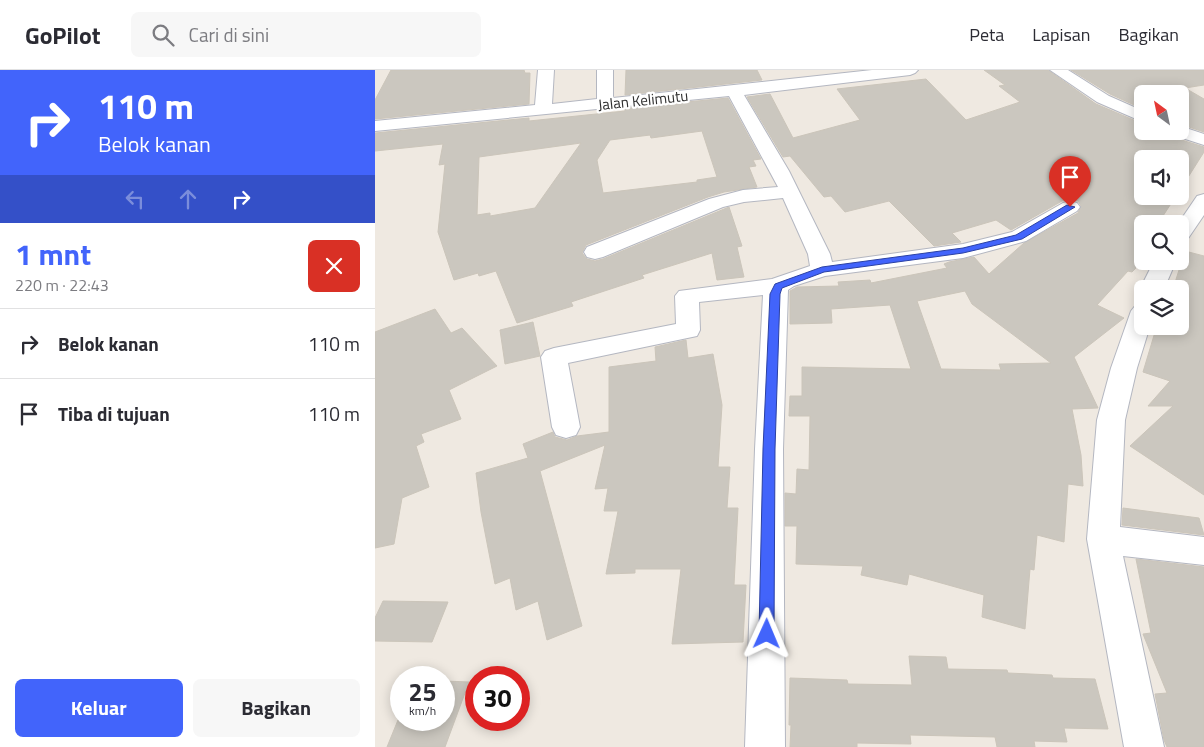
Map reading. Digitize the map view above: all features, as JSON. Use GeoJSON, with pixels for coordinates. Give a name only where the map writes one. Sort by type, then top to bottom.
{"type":"FeatureCollection","features":[{"type":"Feature","properties":{"kind":"street"},"geometry":{"type":"LineString","coordinates":[[543,110],[546,70]]}},
{"type":"Feature","properties":{"kind":"street"},"geometry":{"type":"LineString","coordinates":[[605,70],[605,104]]}},
{"type":"Feature","properties":{"kind":"street","name":"Jalan Kelimutu"},"geometry":{"type":"LineString","coordinates":[[375,126],[734,91],[910,70]]}},
{"type":"Feature","properties":{"kind":"street"},"geometry":{"type":"LineString","coordinates":[[1058,70],[1103,99],[1134,113]]}},
{"type":"Feature","properties":{"kind":"street"},"geometry":{"type":"LineString","coordinates":[[734,91],[780,171],[819,254],[822,270]]}},
{"type":"Feature","properties":{"kind":"street"},"geometry":{"type":"LineString","coordinates":[[1189,135],[1204,140]]}},
{"type":"Feature","properties":{"kind":"street"},"geometry":{"type":"LineString","coordinates":[[595,252],[715,203],[743,196],[789,192]]}},
{"type":"Feature","properties":{"kind":"street"},"geometry":{"type":"LineString","coordinates":[[1190,231],[1204,200]]}},
{"type":"Feature","properties":{"kind":"street"},"geometry":{"type":"LineString","coordinates":[[566,427],[554,357],[688,330],[687,296],[778,286],[822,270],[963,251],[1019,237],[1070,207]]}},
{"type":"Feature","properties":{"kind":"street"},"geometry":{"type":"LineString","coordinates":[[765,747],[769,449],[775,294],[778,286]]}},
{"type":"Feature","properties":{"kind":"street"},"geometry":{"type":"LineString","coordinates":[[1135,335],[1124,368],[1111,420],[1103,538],[1144,747]]}},
{"type":"Feature","properties":{"kind":"street"},"geometry":{"type":"LineString","coordinates":[[1103,538],[1204,551]]}},
{"type":"Feature","properties":{"kind":"building"},"geometry":{"type":"Polygon","coordinates":[[[391,70],[524,70],[525,73],[530,73],[529,104],[375,119],[375,100],[391,70]]]}},
{"type":"Feature","properties":{"kind":"building"},"geometry":{"type":"Polygon","coordinates":[[[626,70],[757,70],[762,80],[625,95],[626,70]]]}},
{"type":"Feature","properties":{"kind":"building"},"geometry":{"type":"Polygon","coordinates":[[[984,70],[1048,70],[1096,104],[1134,120],[1134,140],[1182,140],[1204,147],[1204,152],[1189,176],[1189,150],[1134,150],[1134,205],[1170,205],[1164,215],[1134,215],[1134,270],[1132,272],[1128,271],[1097,305],[1124,318],[1074,357],[1098,408],[1072,409],[1081,455],[1083,486],[1068,484],[1064,542],[1037,535],[1034,570],[1030,569],[1025,629],[982,617],[984,595],[909,574],[907,585],[861,575],[863,566],[796,564],[797,526],[785,526],[785,493],[796,494],[797,469],[809,470],[810,416],[789,416],[790,396],[802,396],[802,367],[911,369],[890,305],[831,309],[832,323],[790,324],[790,291],[797,287],[839,286],[838,282],[870,280],[871,283],[947,268],[944,264],[974,257],[989,274],[1024,243],[1078,213],[1081,206],[1078,201],[1069,199],[1062,201],[1011,230],[996,220],[952,233],[961,242],[934,246],[889,201],[845,212],[831,196],[824,197],[790,156],[783,157],[747,97],[770,94],[793,138],[860,120],[837,89],[926,79],[966,120],[1020,102],[999,86],[1005,85],[984,70]],[[965,291],[917,301],[941,369],[1001,370],[999,364],[1051,363],[972,304],[965,291]]]}},
{"type":"Feature","properties":{"kind":"building"},"geometry":{"type":"Polygon","coordinates":[[[1071,70],[1204,70],[1204,85],[1189,87],[1189,85],[1134,85],[1134,105],[1110,94],[1071,70]]]}},
{"type":"Feature","properties":{"kind":"building"},"geometry":{"type":"Polygon","coordinates":[[[1189,90],[1204,99],[1204,132],[1189,127],[1189,90]]]}},
{"type":"Feature","properties":{"kind":"building"},"geometry":{"type":"Polygon","coordinates":[[[728,98],[761,159],[753,160],[756,166],[749,167],[757,187],[724,192],[708,197],[586,245],[582,253],[587,259],[595,261],[603,259],[729,207],[742,246],[737,247],[744,277],[717,280],[712,253],[642,275],[644,278],[571,302],[573,306],[517,323],[496,271],[479,276],[478,273],[454,280],[438,232],[445,164],[439,165],[443,144],[375,151],[375,133],[529,118],[529,121],[625,111],[625,108],[728,98]],[[702,131],[651,138],[650,135],[610,140],[597,160],[603,193],[697,182],[697,180],[717,177],[702,131]],[[581,143],[479,157],[477,215],[490,213],[490,216],[535,208],[581,143]]]}},
{"type":"Feature","properties":{"kind":"building"},"geometry":{"type":"Polygon","coordinates":[[[1189,252],[1204,256],[1204,495],[1130,446],[1173,406],[1148,406],[1170,381],[1143,372],[1154,335],[1189,335],[1189,280],[1176,280],[1179,270],[1189,270],[1189,252]]]}},
{"type":"Feature","properties":{"kind":"building"},"geometry":{"type":"Polygon","coordinates":[[[435,309],[451,333],[462,328],[497,366],[449,390],[461,419],[421,434],[424,442],[416,446],[429,487],[402,498],[394,544],[375,548],[375,332],[435,309]]]}},
{"type":"Feature","properties":{"kind":"building"},"geometry":{"type":"Polygon","coordinates":[[[533,322],[540,356],[505,364],[500,330],[533,322]]]}},
{"type":"Feature","properties":{"kind":"building"},"geometry":{"type":"Polygon","coordinates":[[[686,340],[688,358],[713,354],[722,405],[718,467],[730,467],[727,508],[738,508],[734,585],[746,585],[743,642],[672,644],[681,569],[635,569],[635,573],[606,574],[618,511],[604,511],[608,488],[595,489],[605,445],[540,471],[582,626],[547,640],[538,601],[516,610],[510,578],[495,584],[481,512],[476,473],[528,458],[523,444],[553,432],[555,437],[567,440],[577,436],[609,432],[609,367],[656,361],[655,347],[686,340]]]}},
{"type":"Feature","properties":{"kind":"building"},"geometry":{"type":"Polygon","coordinates":[[[1123,508],[1199,518],[1204,535],[1122,525],[1123,508]]]}},
{"type":"Feature","properties":{"kind":"building"},"geometry":{"type":"Polygon","coordinates":[[[1136,559],[1204,567],[1204,747],[1167,747],[1164,740],[1155,694],[1167,693],[1143,634],[1151,633],[1136,559]]]}},
{"type":"Feature","properties":{"kind":"building"},"geometry":{"type":"Polygon","coordinates":[[[383,601],[448,602],[432,642],[375,641],[375,618],[383,601]]]}},
{"type":"Feature","properties":{"kind":"building"},"geometry":{"type":"Polygon","coordinates":[[[909,656],[946,657],[948,669],[1007,670],[1008,673],[1052,675],[1053,678],[1095,679],[1108,729],[1064,728],[1067,742],[1034,741],[1035,747],[997,747],[995,737],[910,735],[911,744],[857,743],[857,747],[790,747],[790,678],[847,680],[848,684],[912,685],[909,656]]]}},
{"type":"Feature","properties":{"kind":"building"},"geometry":{"type":"Polygon","coordinates":[[[455,681],[465,682],[465,693],[455,720],[455,681]]]}},
{"type":"Feature","properties":{"kind":"building"},"geometry":{"type":"Polygon","coordinates":[[[394,731],[451,731],[445,747],[387,747],[394,731]]]}},
{"type":"Feature","properties":{"kind":"route"},"geometry":{"type":"LineString","coordinates":[[767,634],[769,449],[775,294],[778,286],[803,275],[822,270],[963,251],[1019,237],[1070,207]]}}]}
